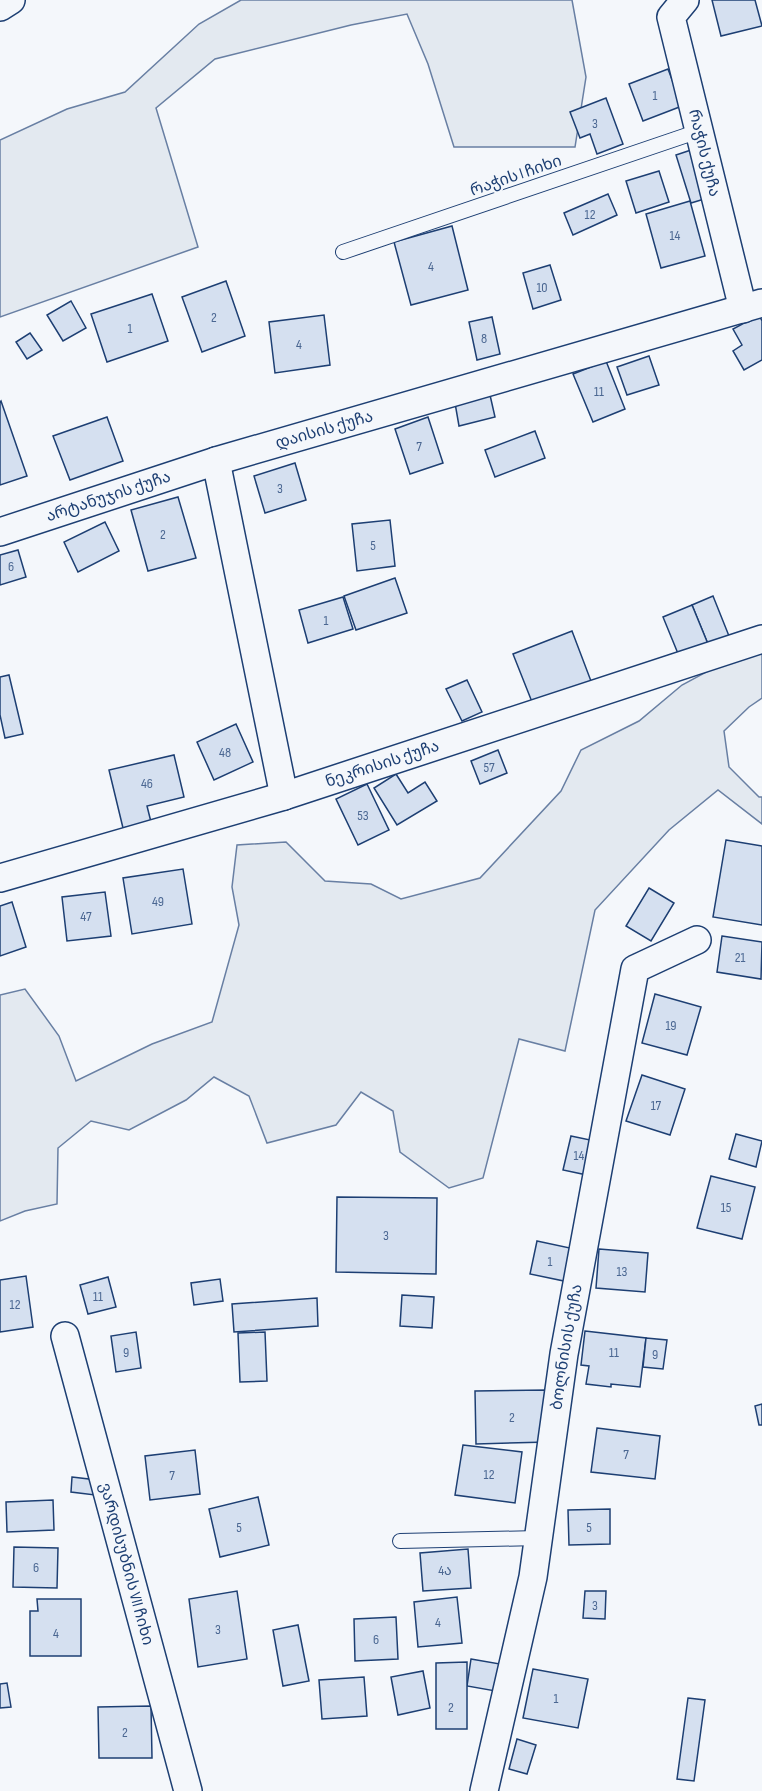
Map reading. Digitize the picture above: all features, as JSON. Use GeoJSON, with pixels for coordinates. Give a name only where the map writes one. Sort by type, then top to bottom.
{"type":"FeatureCollection","features":[{"type":"Feature","properties":{"kind":"street"},"geometry":{"type":"LineString","coordinates":[[0,7],[11,0]]}},
{"type":"Feature","properties":{"kind":"street","name":"რაჭის ქუჩა"},"geometry":{"type":"LineString","coordinates":[[685,0],[671,17],[699,131],[752,306]]}},
{"type":"Feature","properties":{"kind":"street","name":"დაისის ქუჩა"},"geometry":{"type":"LineString","coordinates":[[216,461],[752,306]]}},
{"type":"Feature","properties":{"kind":"street"},"geometry":{"type":"LineString","coordinates":[[216,461],[284,796]]}},
{"type":"Feature","properties":{"kind":"street","name":"არტანუჯის ქუჩა"},"geometry":{"type":"LineString","coordinates":[[0,532],[216,461]]}},
{"type":"Feature","properties":{"kind":"street","name":"ნეკრისის ქუჩა"},"geometry":{"type":"LineString","coordinates":[[0,878],[284,796],[762,639]]}},
{"type":"Feature","properties":{"kind":"street","name":"ბოლნისის ქუჩა"},"geometry":{"type":"LineString","coordinates":[[483,1791],[533,1576],[564,1354],[635,969],[696,940]]}},
{"type":"Feature","properties":{"kind":"street","name":"ვარდისუბნის VII ჩიხი"},"geometry":{"type":"LineString","coordinates":[[65,1335],[188,1791]]}},
{"type":"Feature","properties":{"kind":"lane","name":"რაჭის I ჩიხი"},"geometry":{"type":"LineString","coordinates":[[343,252],[699,131]]}},
{"type":"Feature","properties":{"kind":"lane"},"geometry":{"type":"LineString","coordinates":[[400,1541],[538,1538]]}},
{"type":"Feature","properties":{"kind":"shaded area"},"geometry":{"type":"Polygon","coordinates":[[[241,0],[572,0],[586,77],[575,147],[454,147],[428,64],[407,14],[351,25],[215,59],[156,108],[198,247],[0,317],[0,140],[67,109],[125,92],[199,24],[241,0]]]}},
{"type":"Feature","properties":{"kind":"shaded area"},"geometry":{"type":"Polygon","coordinates":[[[762,642],[762,698],[724,731],[729,767],[759,797],[762,797],[762,824],[718,790],[669,830],[595,910],[565,1051],[519,1039],[483,1178],[449,1188],[400,1152],[393,1111],[361,1092],[336,1125],[267,1143],[249,1096],[214,1077],[186,1100],[129,1130],[91,1121],[58,1148],[57,1204],[25,1211],[0,1221],[0,995],[25,989],[59,1036],[76,1081],[152,1044],[212,1022],[239,925],[232,887],[237,845],[286,842],[325,881],[371,884],[401,899],[480,878],[561,791],[581,750],[639,721],[682,685],[762,642]]]}},
{"type":"Feature","properties":{"kind":"building"},"geometry":{"type":"Polygon","coordinates":[[[712,0],[755,0],[762,26],[721,36],[712,0]]]}},
{"type":"Feature","properties":{"kind":"building"},"geometry":{"type":"Polygon","coordinates":[[[668,69],[682,106],[643,121],[629,84],[668,69]]]}},
{"type":"Feature","properties":{"kind":"building"},"geometry":{"type":"Polygon","coordinates":[[[606,98],[623,144],[597,154],[590,134],[580,138],[570,112],[606,98]]]}},
{"type":"Feature","properties":{"kind":"building"},"geometry":{"type":"Polygon","coordinates":[[[697,148],[711,197],[691,203],[676,155],[697,148]]]}},
{"type":"Feature","properties":{"kind":"building"},"geometry":{"type":"Polygon","coordinates":[[[659,171],[669,202],[636,213],[626,181],[659,171]]]}},
{"type":"Feature","properties":{"kind":"building"},"geometry":{"type":"Polygon","coordinates":[[[608,194],[617,215],[573,235],[564,213],[608,194]]]}},
{"type":"Feature","properties":{"kind":"building"},"geometry":{"type":"Polygon","coordinates":[[[690,201],[705,256],[661,268],[646,214],[690,201]]]}},
{"type":"Feature","properties":{"kind":"building"},"geometry":{"type":"Polygon","coordinates":[[[452,226],[468,290],[411,305],[394,242],[452,226]]]}},
{"type":"Feature","properties":{"kind":"building"},"geometry":{"type":"Polygon","coordinates":[[[550,265],[561,300],[533,309],[523,273],[550,265]]]}},
{"type":"Feature","properties":{"kind":"building"},"geometry":{"type":"Polygon","coordinates":[[[226,281],[245,336],[202,352],[182,297],[226,281]]]}},
{"type":"Feature","properties":{"kind":"building"},"geometry":{"type":"Polygon","coordinates":[[[152,294],[168,341],[107,362],[91,314],[152,294]]]}},
{"type":"Feature","properties":{"kind":"building"},"geometry":{"type":"Polygon","coordinates":[[[71,301],[86,328],[63,341],[47,315],[71,301]]]}},
{"type":"Feature","properties":{"kind":"building"},"geometry":{"type":"Polygon","coordinates":[[[324,315],[330,365],[275,373],[269,322],[324,315]]]}},
{"type":"Feature","properties":{"kind":"building"},"geometry":{"type":"Polygon","coordinates":[[[759,315],[762,321],[762,360],[744,370],[733,351],[742,345],[733,329],[759,315]]]}},
{"type":"Feature","properties":{"kind":"building"},"geometry":{"type":"Polygon","coordinates":[[[492,317],[500,354],[477,360],[469,322],[492,317]]]}},
{"type":"Feature","properties":{"kind":"building"},"geometry":{"type":"Polygon","coordinates":[[[30,333],[42,350],[27,359],[16,342],[30,333]]]}},
{"type":"Feature","properties":{"kind":"building"},"geometry":{"type":"Polygon","coordinates":[[[649,356],[659,385],[627,395],[617,367],[649,356]]]}},
{"type":"Feature","properties":{"kind":"building"},"geometry":{"type":"Polygon","coordinates":[[[606,361],[625,409],[593,422],[573,374],[606,361]]]}},
{"type":"Feature","properties":{"kind":"building"},"geometry":{"type":"Polygon","coordinates":[[[490,395],[495,417],[459,426],[455,403],[490,395]]]}},
{"type":"Feature","properties":{"kind":"building"},"geometry":{"type":"Polygon","coordinates":[[[0,402],[27,476],[0,485],[0,402]]]}},
{"type":"Feature","properties":{"kind":"building"},"geometry":{"type":"Polygon","coordinates":[[[107,417],[123,461],[70,480],[53,436],[107,417]]]}},
{"type":"Feature","properties":{"kind":"building"},"geometry":{"type":"Polygon","coordinates":[[[428,417],[443,463],[410,474],[395,429],[428,417]]]}},
{"type":"Feature","properties":{"kind":"building"},"geometry":{"type":"Polygon","coordinates":[[[535,431],[545,458],[495,477],[485,450],[535,431]]]}},
{"type":"Feature","properties":{"kind":"building"},"geometry":{"type":"Polygon","coordinates":[[[295,463],[306,500],[265,513],[254,476],[295,463]]]}},
{"type":"Feature","properties":{"kind":"building"},"geometry":{"type":"Polygon","coordinates":[[[178,497],[196,558],[148,571],[131,510],[178,497]]]}},
{"type":"Feature","properties":{"kind":"building"},"geometry":{"type":"Polygon","coordinates":[[[390,520],[395,566],[357,571],[352,524],[390,520]]]}},
{"type":"Feature","properties":{"kind":"building"},"geometry":{"type":"Polygon","coordinates":[[[105,522],[119,551],[78,572],[64,542],[105,522]]]}},
{"type":"Feature","properties":{"kind":"building"},"geometry":{"type":"Polygon","coordinates":[[[18,550],[26,577],[0,585],[0,555],[18,550]]]}},
{"type":"Feature","properties":{"kind":"building"},"geometry":{"type":"Polygon","coordinates":[[[395,578],[407,613],[356,630],[344,596],[395,578]]]}},
{"type":"Feature","properties":{"kind":"building"},"geometry":{"type":"Polygon","coordinates":[[[713,596],[729,636],[708,644],[692,605],[713,596]]]}},
{"type":"Feature","properties":{"kind":"building"},"geometry":{"type":"Polygon","coordinates":[[[343,597],[353,629],[308,643],[299,610],[343,597]]]}},
{"type":"Feature","properties":{"kind":"building"},"geometry":{"type":"Polygon","coordinates":[[[692,605],[708,644],[679,656],[663,617],[692,605]]]}},
{"type":"Feature","properties":{"kind":"building"},"geometry":{"type":"Polygon","coordinates":[[[572,631],[594,689],[536,712],[513,654],[572,631]]]}},
{"type":"Feature","properties":{"kind":"building"},"geometry":{"type":"Polygon","coordinates":[[[9,675],[23,734],[5,738],[0,715],[0,677],[9,675]]]}},
{"type":"Feature","properties":{"kind":"building"},"geometry":{"type":"Polygon","coordinates":[[[467,680],[482,712],[462,721],[446,689],[467,680]]]}},
{"type":"Feature","properties":{"kind":"building"},"geometry":{"type":"Polygon","coordinates":[[[236,724],[253,762],[214,780],[197,742],[236,724]]]}},
{"type":"Feature","properties":{"kind":"building"},"geometry":{"type":"Polygon","coordinates":[[[498,750],[507,773],[480,784],[471,761],[498,750]]]}},
{"type":"Feature","properties":{"kind":"building"},"geometry":{"type":"Polygon","coordinates":[[[174,755],[184,797],[147,806],[151,822],[123,828],[109,770],[174,755]]]}},
{"type":"Feature","properties":{"kind":"building"},"geometry":{"type":"Polygon","coordinates":[[[396,774],[408,793],[425,782],[437,801],[397,825],[374,788],[396,774]]]}},
{"type":"Feature","properties":{"kind":"building"},"geometry":{"type":"Polygon","coordinates":[[[367,784],[389,830],[358,845],[336,799],[367,784]]]}},
{"type":"Feature","properties":{"kind":"building"},"geometry":{"type":"Polygon","coordinates":[[[726,840],[762,846],[762,925],[713,917],[726,840]]]}},
{"type":"Feature","properties":{"kind":"building"},"geometry":{"type":"Polygon","coordinates":[[[183,869],[192,924],[132,934],[123,878],[183,869]]]}},
{"type":"Feature","properties":{"kind":"building"},"geometry":{"type":"Polygon","coordinates":[[[649,888],[674,903],[651,941],[626,926],[649,888]]]}},
{"type":"Feature","properties":{"kind":"building"},"geometry":{"type":"Polygon","coordinates":[[[105,892],[111,936],[67,941],[62,897],[105,892]]]}},
{"type":"Feature","properties":{"kind":"building"},"geometry":{"type":"Polygon","coordinates":[[[12,902],[26,947],[0,956],[0,906],[12,902]]]}},
{"type":"Feature","properties":{"kind":"building"},"geometry":{"type":"Polygon","coordinates":[[[722,936],[762,942],[761,979],[717,972],[722,936]]]}},
{"type":"Feature","properties":{"kind":"building"},"geometry":{"type":"Polygon","coordinates":[[[655,994],[701,1007],[687,1055],[642,1043],[655,994]]]}},
{"type":"Feature","properties":{"kind":"building"},"geometry":{"type":"Polygon","coordinates":[[[642,1075],[685,1089],[670,1135],[626,1121],[642,1075]]]}},
{"type":"Feature","properties":{"kind":"building"},"geometry":{"type":"Polygon","coordinates":[[[736,1134],[762,1141],[756,1167],[729,1159],[736,1134]]]}},
{"type":"Feature","properties":{"kind":"building"},"geometry":{"type":"Polygon","coordinates":[[[571,1136],[595,1141],[587,1175],[563,1170],[571,1136]]]}},
{"type":"Feature","properties":{"kind":"building"},"geometry":{"type":"Polygon","coordinates":[[[711,1176],[755,1187],[742,1239],[697,1228],[711,1176]]]}},
{"type":"Feature","properties":{"kind":"building"},"geometry":{"type":"Polygon","coordinates":[[[337,1197],[437,1198],[436,1274],[336,1272],[337,1197]]]}},
{"type":"Feature","properties":{"kind":"building"},"geometry":{"type":"Polygon","coordinates":[[[537,1241],[570,1248],[564,1281],[530,1274],[537,1241]]]}},
{"type":"Feature","properties":{"kind":"building"},"geometry":{"type":"Polygon","coordinates":[[[599,1249],[648,1253],[645,1292],[596,1288],[599,1249]]]}},
{"type":"Feature","properties":{"kind":"building"},"geometry":{"type":"Polygon","coordinates":[[[26,1276],[33,1327],[0,1332],[0,1280],[26,1276]]]}},
{"type":"Feature","properties":{"kind":"building"},"geometry":{"type":"Polygon","coordinates":[[[108,1277],[116,1307],[88,1314],[80,1285],[108,1277]]]}},
{"type":"Feature","properties":{"kind":"building"},"geometry":{"type":"Polygon","coordinates":[[[220,1279],[223,1301],[194,1305],[191,1283],[220,1279]]]}},
{"type":"Feature","properties":{"kind":"building"},"geometry":{"type":"Polygon","coordinates":[[[402,1295],[434,1297],[432,1328],[400,1326],[402,1295]]]}},
{"type":"Feature","properties":{"kind":"building"},"geometry":{"type":"Polygon","coordinates":[[[317,1298],[318,1326],[234,1332],[232,1304],[317,1298]]]}},
{"type":"Feature","properties":{"kind":"building"},"geometry":{"type":"Polygon","coordinates":[[[585,1331],[646,1338],[640,1387],[586,1384],[589,1366],[581,1365],[585,1331]]]}},
{"type":"Feature","properties":{"kind":"building"},"geometry":{"type":"Polygon","coordinates":[[[136,1332],[141,1368],[116,1372],[111,1336],[136,1332]]]}},
{"type":"Feature","properties":{"kind":"building"},"geometry":{"type":"Polygon","coordinates":[[[265,1332],[267,1381],[240,1382],[238,1333],[265,1332]]]}},
{"type":"Feature","properties":{"kind":"building"},"geometry":{"type":"Polygon","coordinates":[[[646,1338],[667,1340],[663,1369],[643,1367],[646,1338]]]}},
{"type":"Feature","properties":{"kind":"building"},"geometry":{"type":"Polygon","coordinates":[[[547,1390],[548,1442],[476,1444],[475,1391],[547,1390]]]}},
{"type":"Feature","properties":{"kind":"building"},"geometry":{"type":"Polygon","coordinates":[[[762,1404],[762,1425],[759,1425],[755,1406],[762,1404]]]}},
{"type":"Feature","properties":{"kind":"building"},"geometry":{"type":"Polygon","coordinates":[[[597,1428],[660,1436],[655,1479],[591,1472],[597,1428]]]}},
{"type":"Feature","properties":{"kind":"building"},"geometry":{"type":"Polygon","coordinates":[[[463,1445],[522,1452],[515,1503],[455,1495],[463,1445]]]}},
{"type":"Feature","properties":{"kind":"building"},"geometry":{"type":"Polygon","coordinates":[[[195,1450],[200,1494],[150,1500],[145,1456],[195,1450]]]}},
{"type":"Feature","properties":{"kind":"building"},"geometry":{"type":"Polygon","coordinates":[[[72,1477],[97,1480],[95,1495],[71,1492],[72,1477]]]}},
{"type":"Feature","properties":{"kind":"building"},"geometry":{"type":"Polygon","coordinates":[[[258,1497],[269,1545],[220,1557],[209,1509],[258,1497]]]}},
{"type":"Feature","properties":{"kind":"building"},"geometry":{"type":"Polygon","coordinates":[[[53,1500],[54,1530],[7,1532],[6,1502],[53,1500]]]}},
{"type":"Feature","properties":{"kind":"building"},"geometry":{"type":"Polygon","coordinates":[[[610,1509],[610,1544],[569,1545],[568,1510],[610,1509]]]}},
{"type":"Feature","properties":{"kind":"building"},"geometry":{"type":"Polygon","coordinates":[[[14,1547],[58,1548],[57,1588],[13,1587],[14,1547]]]}},
{"type":"Feature","properties":{"kind":"building"},"geometry":{"type":"Polygon","coordinates":[[[468,1549],[471,1588],[423,1591],[420,1553],[468,1549]]]}},
{"type":"Feature","properties":{"kind":"building"},"geometry":{"type":"Polygon","coordinates":[[[237,1591],[247,1659],[198,1667],[189,1599],[237,1591]]]}},
{"type":"Feature","properties":{"kind":"building"},"geometry":{"type":"Polygon","coordinates":[[[585,1591],[606,1591],[605,1619],[583,1618],[585,1591]]]}},
{"type":"Feature","properties":{"kind":"building"},"geometry":{"type":"Polygon","coordinates":[[[457,1597],[462,1643],[418,1647],[414,1602],[457,1597]]]}},
{"type":"Feature","properties":{"kind":"building"},"geometry":{"type":"Polygon","coordinates":[[[37,1599],[81,1599],[81,1656],[30,1656],[30,1611],[38,1611],[37,1599]]]}},
{"type":"Feature","properties":{"kind":"building"},"geometry":{"type":"Polygon","coordinates":[[[396,1617],[398,1659],[355,1661],[354,1619],[396,1617]]]}},
{"type":"Feature","properties":{"kind":"building"},"geometry":{"type":"Polygon","coordinates":[[[298,1625],[309,1681],[283,1686],[273,1630],[298,1625]]]}},
{"type":"Feature","properties":{"kind":"building"},"geometry":{"type":"Polygon","coordinates":[[[471,1659],[506,1665],[501,1692],[467,1686],[471,1659]]]}},
{"type":"Feature","properties":{"kind":"building"},"geometry":{"type":"Polygon","coordinates":[[[467,1662],[467,1729],[436,1729],[436,1663],[467,1662]]]}},
{"type":"Feature","properties":{"kind":"building"},"geometry":{"type":"Polygon","coordinates":[[[533,1669],[588,1679],[578,1728],[523,1718],[533,1669]]]}},
{"type":"Feature","properties":{"kind":"building"},"geometry":{"type":"Polygon","coordinates":[[[423,1671],[430,1708],[398,1715],[391,1677],[423,1671]]]}},
{"type":"Feature","properties":{"kind":"building"},"geometry":{"type":"Polygon","coordinates":[[[364,1677],[367,1716],[322,1719],[319,1680],[364,1677]]]}},
{"type":"Feature","properties":{"kind":"building"},"geometry":{"type":"Polygon","coordinates":[[[7,1683],[11,1707],[0,1708],[0,1684],[7,1683]]]}},
{"type":"Feature","properties":{"kind":"building"},"geometry":{"type":"Polygon","coordinates":[[[688,1698],[705,1700],[694,1781],[677,1779],[688,1698]]]}},
{"type":"Feature","properties":{"kind":"building"},"geometry":{"type":"Polygon","coordinates":[[[151,1706],[152,1758],[99,1758],[98,1707],[151,1706]]]}},
{"type":"Feature","properties":{"kind":"building"},"geometry":{"type":"Polygon","coordinates":[[[517,1739],[536,1745],[527,1774],[509,1769],[517,1739]]]}}]}
